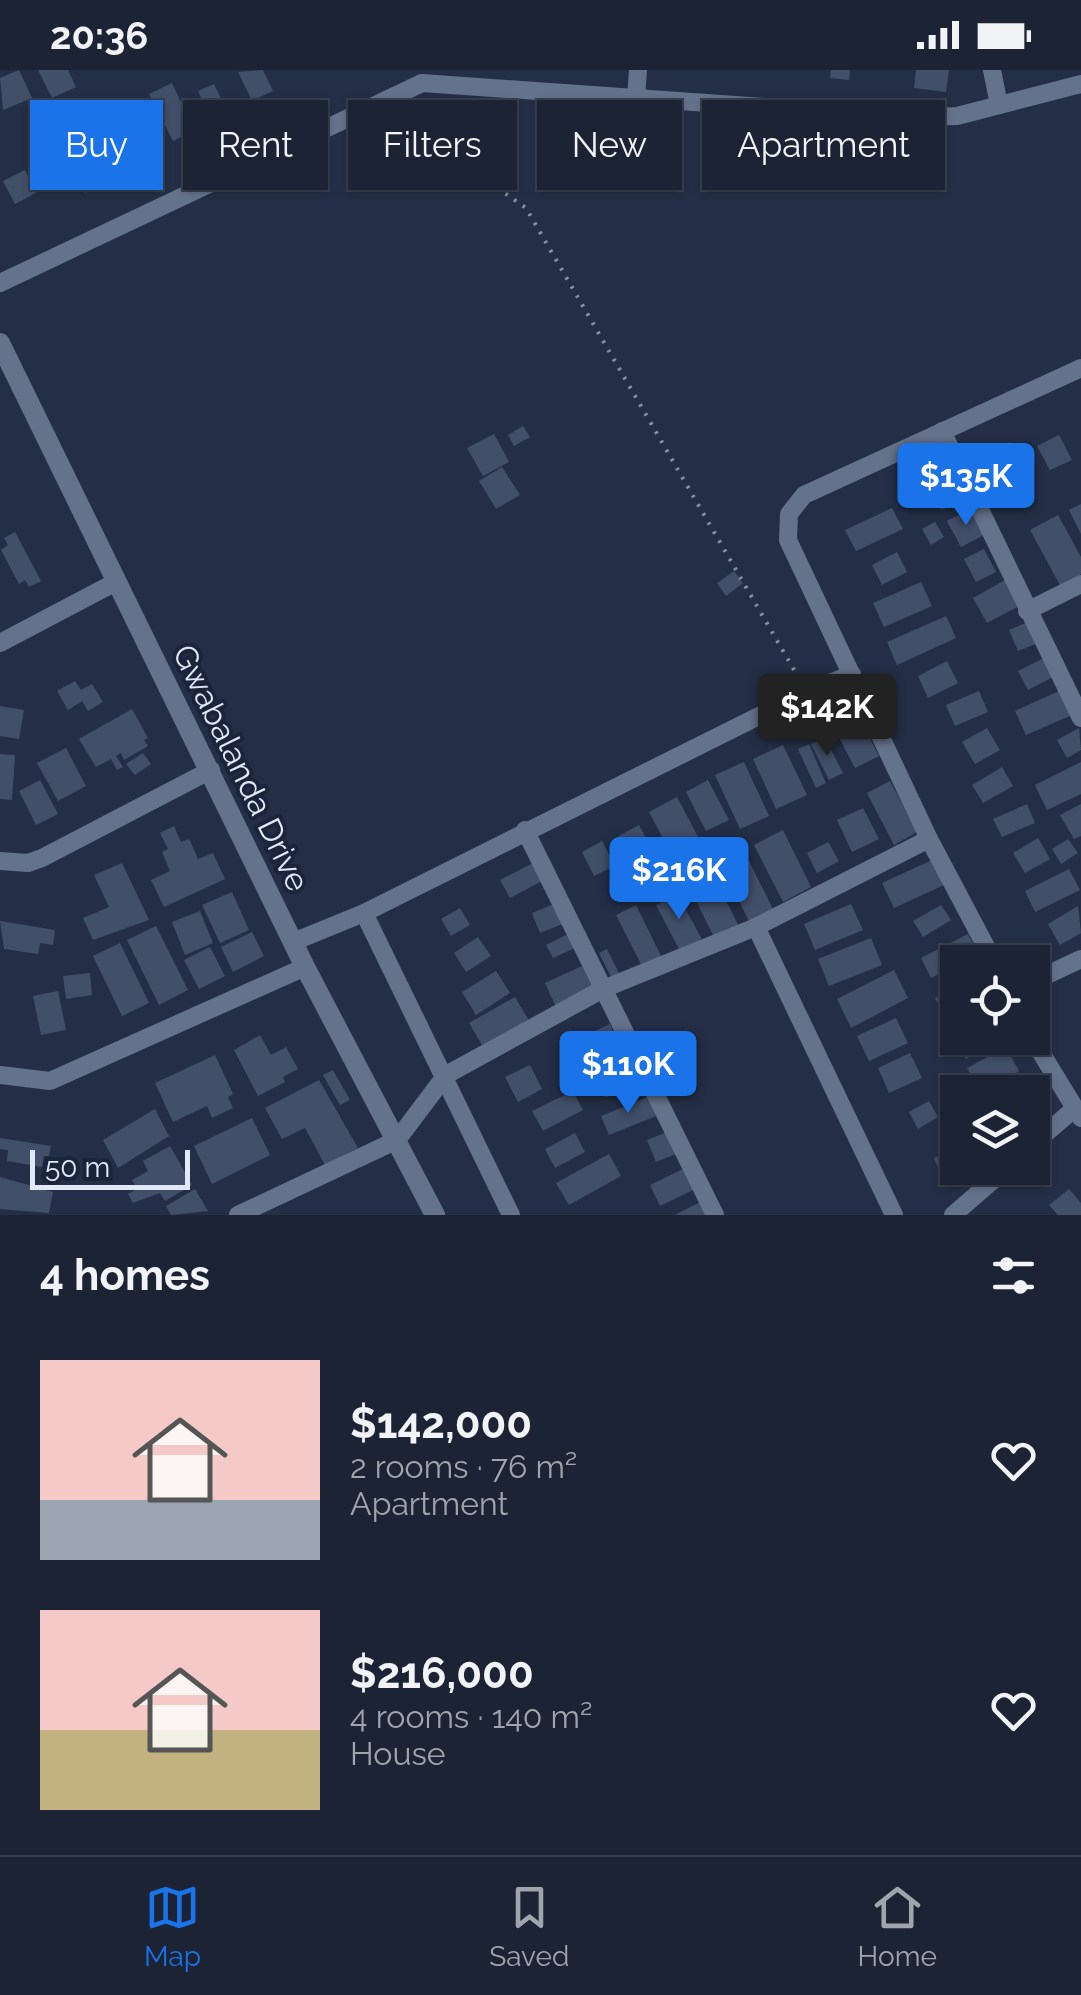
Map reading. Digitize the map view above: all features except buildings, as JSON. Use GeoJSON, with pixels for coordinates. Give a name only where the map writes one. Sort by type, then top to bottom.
{"type":"FeatureCollection","features":[{"type":"Feature","properties":{"kind":"street"},"geometry":{"type":"LineString","coordinates":[[636,98],[638,70]]}},
{"type":"Feature","properties":{"kind":"street"},"geometry":{"type":"LineString","coordinates":[[992,70],[999,105]]}},
{"type":"Feature","properties":{"kind":"street"},"geometry":{"type":"LineString","coordinates":[[0,283],[418,76],[636,98],[906,118],[957,116],[1081,84]]}},
{"type":"Feature","properties":{"kind":"street","name":"Gwabalanda Drive"},"geometry":{"type":"LineString","coordinates":[[0,344],[293,942],[435,1215]]}},
{"type":"Feature","properties":{"kind":"street"},"geometry":{"type":"LineString","coordinates":[[985,945],[929,839],[788,540],[788,514],[804,495],[1081,368]]}},
{"type":"Feature","properties":{"kind":"street"},"geometry":{"type":"LineString","coordinates":[[942,431],[1081,718]]}},
{"type":"Feature","properties":{"kind":"street"},"geometry":{"type":"LineString","coordinates":[[0,643],[114,582]]}},
{"type":"Feature","properties":{"kind":"street"},"geometry":{"type":"LineString","coordinates":[[1027,610],[1081,584]]}},
{"type":"Feature","properties":{"kind":"street"},"geometry":{"type":"LineString","coordinates":[[293,942],[364,913],[525,830],[807,692],[852,674]]}},
{"type":"Feature","properties":{"kind":"street"},"geometry":{"type":"LineString","coordinates":[[0,861],[28,863],[42,858],[211,770]]}},
{"type":"Feature","properties":{"kind":"street"},"geometry":{"type":"LineString","coordinates":[[525,830],[715,1215]]}},
{"type":"Feature","properties":{"kind":"street"},"geometry":{"type":"LineString","coordinates":[[238,1215],[397,1140],[446,1076],[603,988],[756,927],[929,839]]}},
{"type":"Feature","properties":{"kind":"street"},"geometry":{"type":"LineString","coordinates":[[364,913],[511,1215]]}},
{"type":"Feature","properties":{"kind":"street"},"geometry":{"type":"LineString","coordinates":[[756,927],[894,1215]]}},
{"type":"Feature","properties":{"kind":"street"},"geometry":{"type":"LineString","coordinates":[[1050,974],[1081,960]]}},
{"type":"Feature","properties":{"kind":"street"},"geometry":{"type":"LineString","coordinates":[[0,1076],[32,1082],[60,1078],[305,966]]}},
{"type":"Feature","properties":{"kind":"street"},"geometry":{"type":"LineString","coordinates":[[1042,1055],[1077,1114],[1050,1133]]}},
{"type":"Feature","properties":{"kind":"street"},"geometry":{"type":"LineString","coordinates":[[954,1215],[988,1185]]}},
{"type":"Feature","properties":{"kind":"path"},"geometry":{"type":"LineString","coordinates":[[418,76],[475,172],[526,208],[807,692]]}}]}
